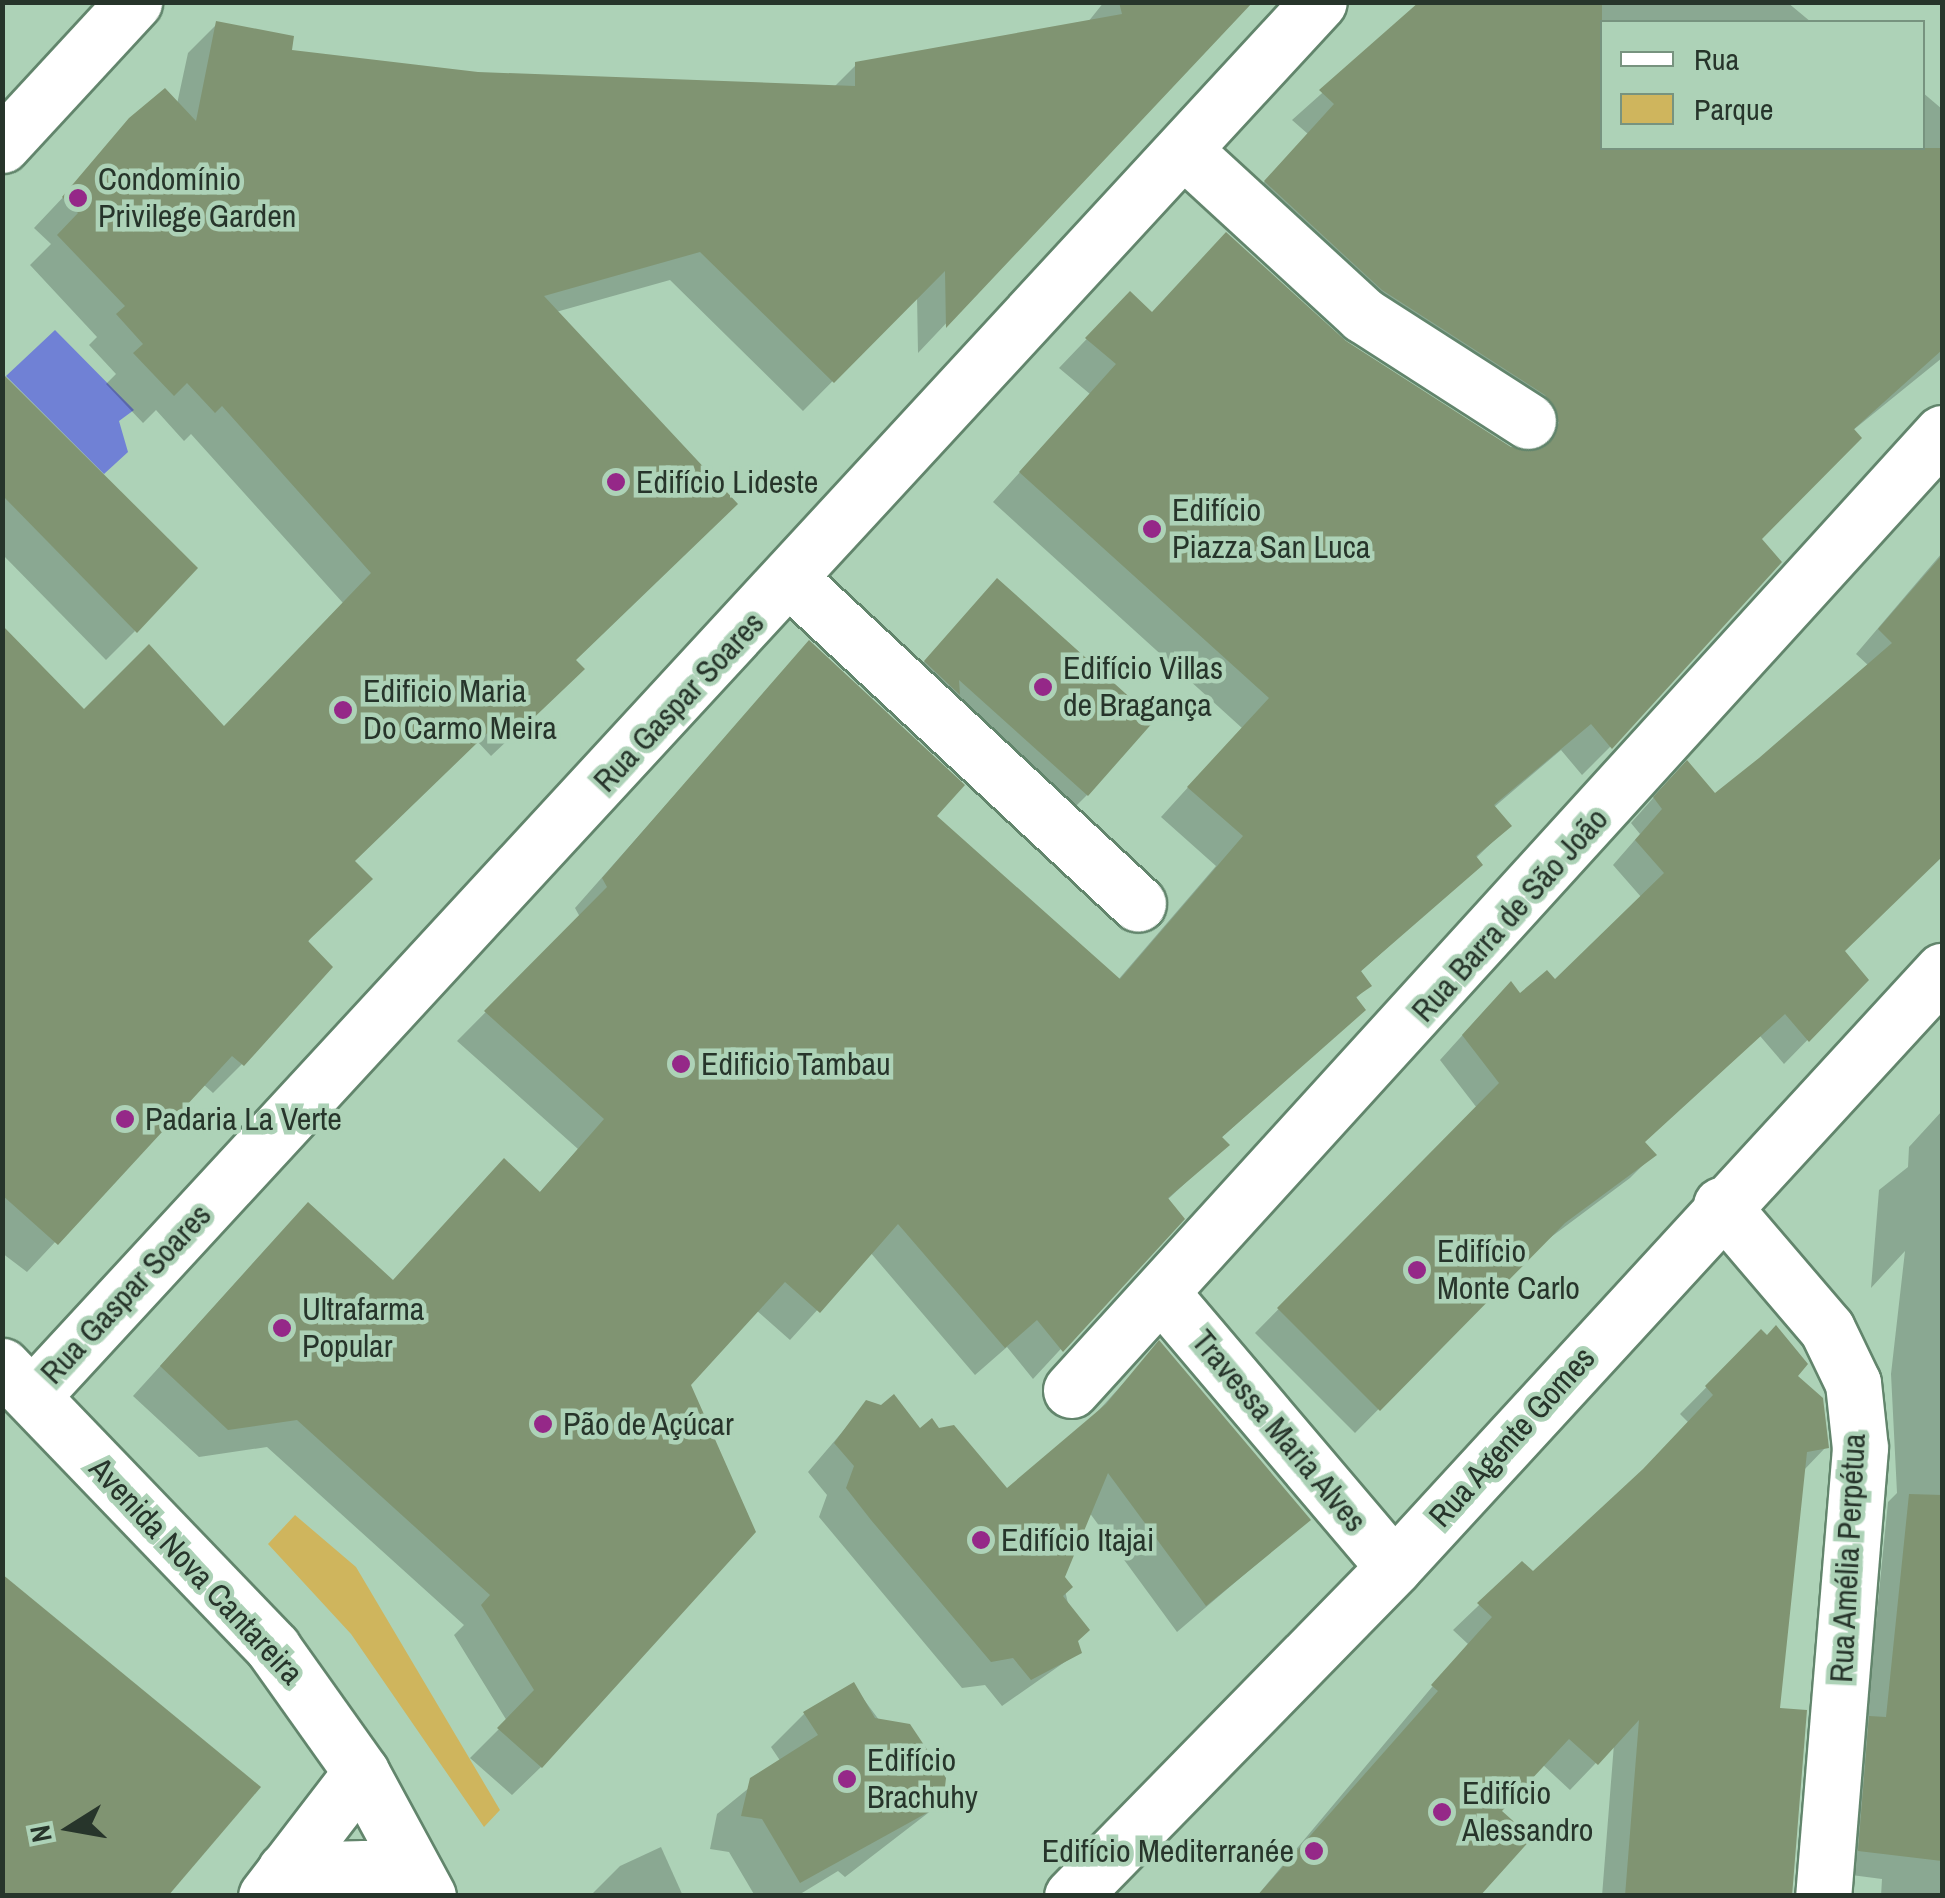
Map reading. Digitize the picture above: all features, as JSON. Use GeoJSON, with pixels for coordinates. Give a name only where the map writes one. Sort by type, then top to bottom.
{"type":"FeatureCollection","features":[{"type":"Feature","properties":{"kind":"street"},"geometry":{"type":"LineString","coordinates":[[2,145],[134,2]]}},
{"type":"Feature","properties":{"kind":"street","name":"Rua Gaspar Soares"},"geometry":{"type":"LineString","coordinates":[[17,1381],[792,580],[1188,154],[1319,2]]}},
{"type":"Feature","properties":{"kind":"street"},"geometry":{"type":"LineString","coordinates":[[1188,154],[1363,315],[1528,422]]}},
{"type":"Feature","properties":{"kind":"street","name":"Rua Barra de São João"},"geometry":{"type":"LineString","coordinates":[[1071,1390],[1164,1296],[1942,434]]}},
{"type":"Feature","properties":{"kind":"street"},"geometry":{"type":"LineString","coordinates":[[792,580],[1138,904]]}},
{"type":"Feature","properties":{"kind":"street","name":"Rua Agente Gomes"},"geometry":{"type":"LineString","coordinates":[[1072,1896],[1394,1567],[1942,971]]}},
{"type":"Feature","properties":{"kind":"street","name":"Rua Amélia Perpétua"},"geometry":{"type":"LineString","coordinates":[[1722,1206],[1827,1329],[1853,1383],[1860,1448],[1823,1896]]}},
{"type":"Feature","properties":{"kind":"street","name":"Travessa Maria Alves"},"geometry":{"type":"LineString","coordinates":[[1164,1296],[1394,1567]]}},
{"type":"Feature","properties":{"kind":"street","name":"Avenida Nova Cantareira"},"geometry":{"type":"LineString","coordinates":[[17,1381],[274,1648],[361,1772],[428,1896]]}},
{"type":"Feature","properties":{"kind":"street"},"geometry":{"type":"LineString","coordinates":[[275,1883],[361,1772]]}},
{"type":"Feature","properties":{"kind":"street"},"geometry":{"type":"LineString","coordinates":[[275,1883],[365,1868],[418,1896]]}},
{"type":"Feature","properties":{"kind":"green space"},"geometry":{"type":"Polygon","coordinates":[[[295,1515],[356,1567],[500,1810],[484,1827],[351,1634],[268,1544],[295,1515]]]}},
{"type":"Feature","properties":{"kind":"water"},"geometry":{"type":"Polygon","coordinates":[[[55,330],[134,410],[119,421],[128,452],[104,474],[6,376],[55,330]]]}},
{"type":"Feature","properties":{"kind":"building"},"geometry":{"type":"Polygon","coordinates":[[[1119,2],[1253,2],[946,328],[945,271],[834,383],[700,252],[544,296],[738,504],[576,660],[585,669],[522,729],[507,714],[355,861],[373,879],[308,941],[333,967],[244,1066],[232,1056],[58,1245],[2,1195],[2,625],[84,709],[149,644],[224,726],[371,573],[222,406],[215,413],[187,383],[174,396],[133,353],[143,344],[116,314],[125,306],[57,235],[78,213],[62,197],[129,118],[165,88],[196,121],[216,21],[294,36],[292,50],[478,72],[855,86],[855,62],[1122,14],[1119,2]]]}},
{"type":"Feature","properties":{"kind":"building"},"geometry":{"type":"Polygon","coordinates":[[[1419,2],[1602,2],[1600,150],[1942,148],[1942,350],[1854,429],[1862,438],[1762,539],[1782,562],[1612,749],[1591,724],[1494,805],[1512,826],[1476,856],[1483,865],[1361,971],[1372,986],[1356,997],[1366,1010],[1222,1137],[1230,1145],[1168,1198],[1185,1219],[1063,1352],[1037,1320],[1005,1348],[898,1224],[820,1313],[785,1282],[691,1385],[756,1532],[542,1768],[497,1728],[534,1690],[481,1605],[490,1595],[297,1420],[228,1430],[160,1366],[308,1202],[393,1280],[504,1158],[540,1192],[604,1119],[484,1011],[607,887],[602,878],[809,640],[965,785],[937,816],[1120,979],[1243,836],[1187,787],[1269,698],[1019,472],[1116,364],[1085,338],[1130,291],[1152,312],[1226,232],[1346,341],[1511,447],[1541,449],[1559,423],[1545,395],[1382,290],[1264,181],[1334,104],[1319,90],[1419,2]]]}},
{"type":"Feature","properties":{"kind":"building"},"geometry":{"type":"Polygon","coordinates":[[[2,373],[198,568],[137,633],[2,495],[2,373]]]}},
{"type":"Feature","properties":{"kind":"building"},"geometry":{"type":"Polygon","coordinates":[[[1942,555],[1942,857],[1845,951],[1869,980],[1809,1042],[1785,1014],[1645,1142],[1657,1155],[1565,1223],[1380,1411],[1277,1308],[1499,1083],[1462,1035],[1511,981],[1520,993],[1547,970],[1555,979],[1664,873],[1635,840],[1662,809],[1653,797],[1687,760],[1715,793],[1759,758],[1892,643],[1878,629],[1942,555]]]}},
{"type":"Feature","properties":{"kind":"building","name":"Edifício Villas de Bragança"},"geometry":{"type":"Polygon","coordinates":[[[997,578],[1155,720],[1088,796],[959,680],[960,695],[924,661],[997,578]]]}},
{"type":"Feature","properties":{"kind":"building"},"geometry":{"type":"Polygon","coordinates":[[[1776,1325],[1808,1364],[1798,1376],[1823,1398],[1829,1448],[1807,1452],[1780,1708],[1807,1710],[1792,1896],[1625,1896],[1639,1720],[1598,1765],[1569,1739],[1502,1811],[1532,1838],[1480,1896],[1257,1896],[1438,1691],[1431,1685],[1492,1617],[1477,1603],[1522,1561],[1533,1571],[1643,1469],[1713,1395],[1705,1386],[1761,1329],[1767,1335],[1776,1325]]]}},
{"type":"Feature","properties":{"kind":"building"},"geometry":{"type":"Polygon","coordinates":[[[1159,1340],[1311,1520],[1206,1606],[1108,1473],[1065,1577],[1073,1587],[1063,1596],[1090,1630],[1078,1641],[1082,1653],[1031,1680],[1013,1658],[991,1662],[871,1520],[846,1488],[854,1466],[834,1443],[866,1400],[881,1405],[894,1394],[920,1428],[932,1418],[939,1428],[954,1425],[1007,1488],[1106,1404],[1159,1340]]]}},
{"type":"Feature","properties":{"kind":"building"},"geometry":{"type":"Polygon","coordinates":[[[1909,1494],[1942,1495],[1942,1861],[1858,1851],[1869,1716],[1886,1717],[1909,1494]]]}},
{"type":"Feature","properties":{"kind":"building"},"geometry":{"type":"Polygon","coordinates":[[[2,1574],[261,1787],[168,1896],[2,1896],[2,1574]]]}},
{"type":"Feature","properties":{"kind":"building","name":"Edifício Brachuhy"},"geometry":{"type":"Polygon","coordinates":[[[854,1682],[875,1718],[910,1724],[946,1778],[943,1804],[800,1883],[762,1819],[741,1816],[750,1778],[818,1735],[803,1712],[854,1682]]]}},
{"type":"Feature","properties":{"kind":"place","name":"Condomínio Privilege Garden"},"geometry":{"type":"Point","coordinates":[78,198]}},
{"type":"Feature","properties":{"kind":"place","name":"Edifício Lideste"},"geometry":{"type":"Point","coordinates":[616,482]}},
{"type":"Feature","properties":{"kind":"place","name":"Edifício Piazza San Luca"},"geometry":{"type":"Point","coordinates":[1152,529]}},
{"type":"Feature","properties":{"kind":"place","name":"Edifício Villas de Bragança"},"geometry":{"type":"Point","coordinates":[1043,687]}},
{"type":"Feature","properties":{"kind":"place","name":"Edificio Maria Do Carmo Meira"},"geometry":{"type":"Point","coordinates":[343,710]}},
{"type":"Feature","properties":{"kind":"place","name":"Edificio Tambau"},"geometry":{"type":"Point","coordinates":[681,1064]}},
{"type":"Feature","properties":{"kind":"place","name":"Padaria La Verte"},"geometry":{"type":"Point","coordinates":[125,1119]}},
{"type":"Feature","properties":{"kind":"place","name":"Edifício Monte Carlo"},"geometry":{"type":"Point","coordinates":[1417,1270]}},
{"type":"Feature","properties":{"kind":"place","name":"Ultrafarma Popular"},"geometry":{"type":"Point","coordinates":[282,1328]}},
{"type":"Feature","properties":{"kind":"place","name":"Pão de Açúcar"},"geometry":{"type":"Point","coordinates":[543,1424]}},
{"type":"Feature","properties":{"kind":"place","name":"Edifício Itajai"},"geometry":{"type":"Point","coordinates":[981,1540]}},
{"type":"Feature","properties":{"kind":"place","name":"Edifício Brachuhy"},"geometry":{"type":"Point","coordinates":[847,1779]}},
{"type":"Feature","properties":{"kind":"place","name":"Edifício Alessandro"},"geometry":{"type":"Point","coordinates":[1442,1812]}},
{"type":"Feature","properties":{"kind":"place","name":"Edifício Mediterranée"},"geometry":{"type":"Point","coordinates":[1314,1851]}}]}
